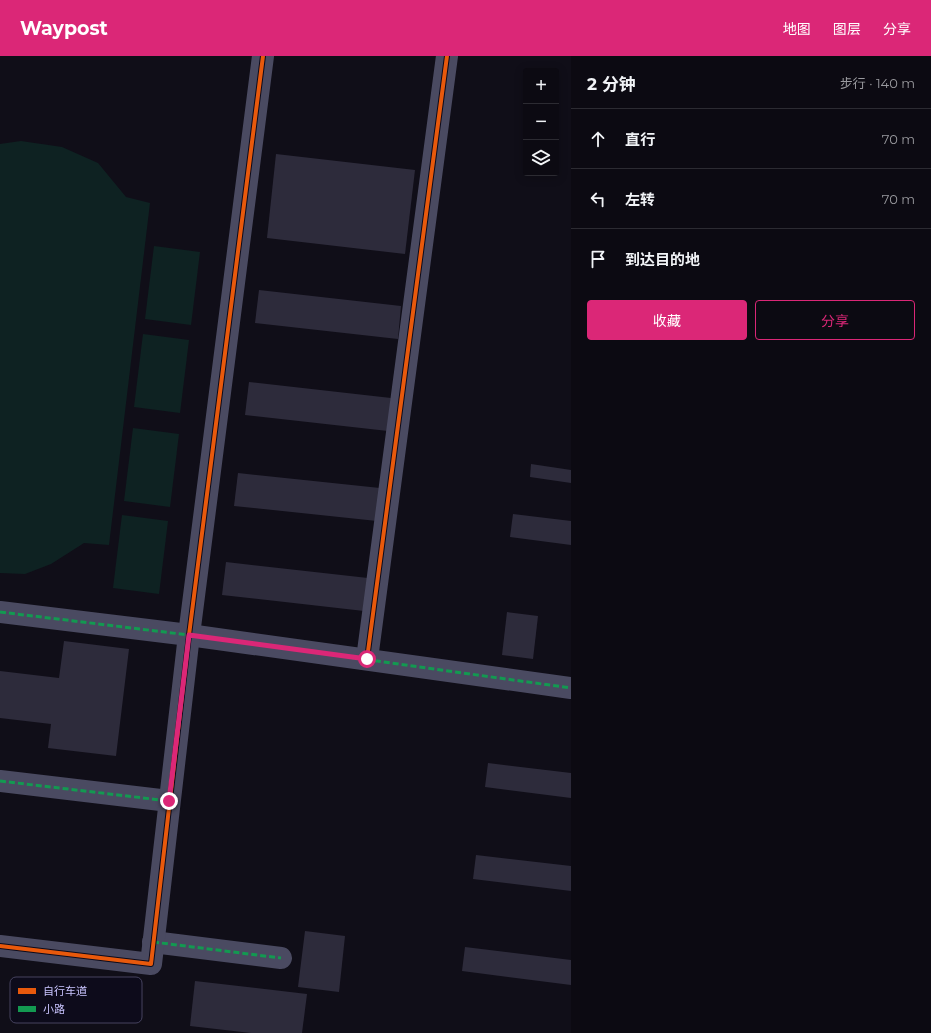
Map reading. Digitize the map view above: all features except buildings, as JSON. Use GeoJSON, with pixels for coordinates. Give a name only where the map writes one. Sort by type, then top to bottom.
{"type":"FeatureCollection","features":[{"type":"Feature","properties":{"kind":"street"},"geometry":{"type":"LineString","coordinates":[[0,946],[150,964],[189,635],[263,56]]}},
{"type":"Feature","properties":{"kind":"street"},"geometry":{"type":"LineString","coordinates":[[367,659],[447,56]]}},
{"type":"Feature","properties":{"kind":"street"},"geometry":{"type":"LineString","coordinates":[[0,612],[189,635],[571,688]]}},
{"type":"Feature","properties":{"kind":"street"},"geometry":{"type":"LineString","coordinates":[[0,781],[169,801]]}},
{"type":"Feature","properties":{"kind":"street"},"geometry":{"type":"LineString","coordinates":[[153,942],[282,958]]}},
{"type":"Feature","properties":{"kind":"green space"},"geometry":{"type":"Polygon","coordinates":[[[21,141],[62,147],[98,163],[126,197],[150,203],[109,545],[84,543],[51,564],[25,574],[0,573],[0,144],[21,141]]]}},
{"type":"Feature","properties":{"kind":"green space"},"geometry":{"type":"Polygon","coordinates":[[[154,246],[200,252],[191,325],[145,319],[154,246]]]}},
{"type":"Feature","properties":{"kind":"green space"},"geometry":{"type":"Polygon","coordinates":[[[143,334],[189,340],[180,413],[134,407],[143,334]]]}},
{"type":"Feature","properties":{"kind":"green space"},"geometry":{"type":"Polygon","coordinates":[[[133,428],[179,434],[170,507],[124,501],[133,428]]]}},
{"type":"Feature","properties":{"kind":"green space"},"geometry":{"type":"Polygon","coordinates":[[[122,515],[168,521],[159,594],[113,588],[122,515]]]}},
{"type":"Feature","properties":{"kind":"marked path"},"geometry":{"type":"LineString","coordinates":[[0,612],[189,635],[571,688]]}},
{"type":"Feature","properties":{"kind":"marked path"},"geometry":{"type":"LineString","coordinates":[[0,781],[169,801]]}},
{"type":"Feature","properties":{"kind":"marked path"},"geometry":{"type":"LineString","coordinates":[[153,942],[281,958]]}},
{"type":"Feature","properties":{"kind":"cycle path"},"geometry":{"type":"LineString","coordinates":[[0,946],[151,964],[189,635],[263,56]]}},
{"type":"Feature","properties":{"kind":"cycle path"},"geometry":{"type":"LineString","coordinates":[[367,659],[447,56]]}},
{"type":"Feature","properties":{"kind":"route"},"geometry":{"type":"LineString","coordinates":[[169,801],[189,635],[367,659]]}}]}
